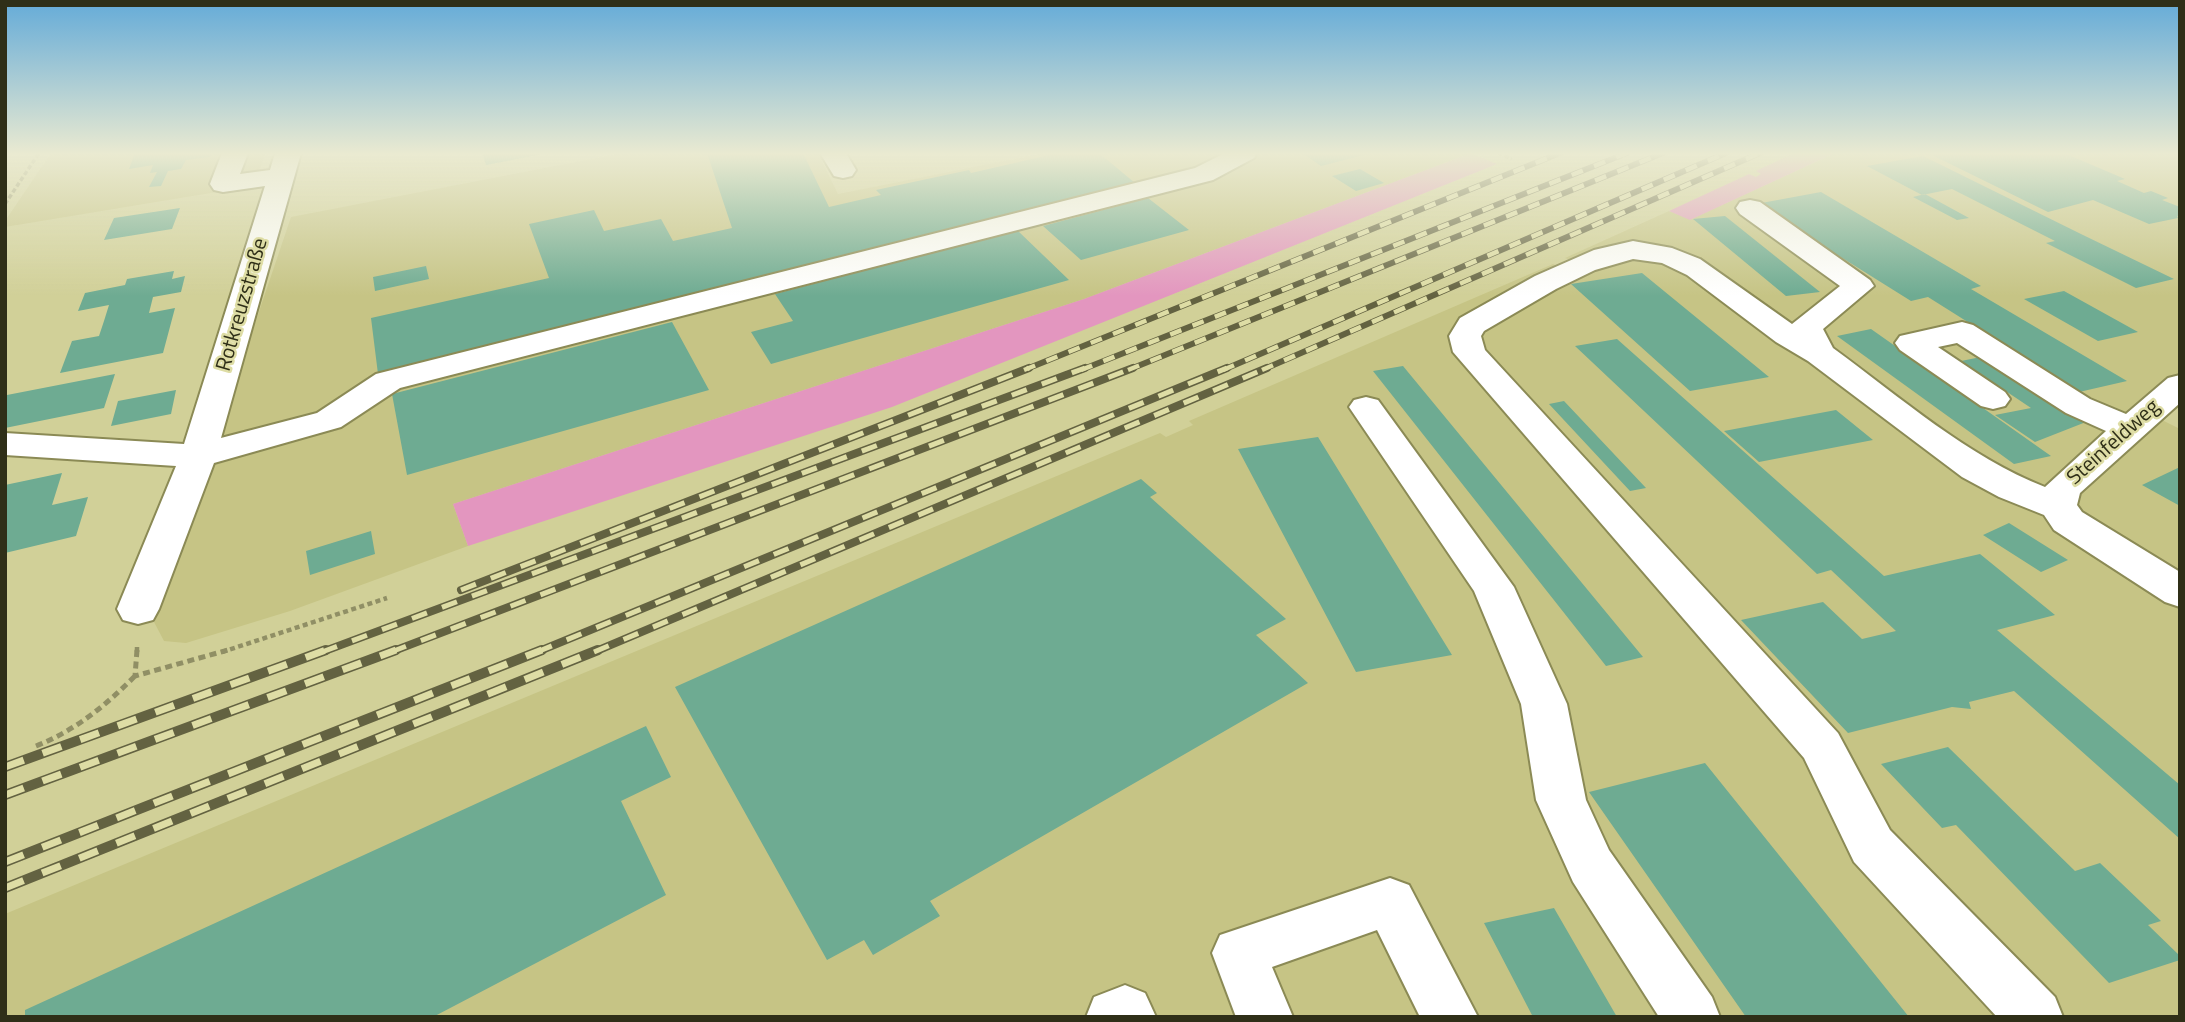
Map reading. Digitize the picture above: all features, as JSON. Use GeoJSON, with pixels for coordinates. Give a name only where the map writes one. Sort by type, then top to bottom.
{"type":"FeatureCollection","features":[{"type":"Feature","properties":{"kind":"street","name":"Rotkreuzstraße"},"geometry":{"type":"LineString","coordinates":[[138,609],[198,456],[273,201]]}},
{"type":"Feature","properties":{"kind":"street"},"geometry":{"type":"LineString","coordinates":[[5,444],[198,456],[329,420],[388,381],[1099,201]]}},
{"type":"Feature","properties":{"kind":"street"},"geometry":{"type":"LineString","coordinates":[[1750,208],[1859,286],[1806,327],[1820,354]]}},
{"type":"Feature","properties":{"kind":"street"},"geometry":{"type":"LineString","coordinates":[[2035,1017],[1872,846],[1822,746],[1469,352],[1465,336],[1471,326],[1571,270],[1627,250],[1665,256],[1695,268],[1794,342],[1820,354],[1975,469],[2012,488],[2058,506],[2068,521],[2180,592]]}},
{"type":"Feature","properties":{"kind":"street"},"geometry":{"type":"LineString","coordinates":[[1993,399],[1911,343],[1962,332],[2078,406],[2130,429]]}},
{"type":"Feature","properties":{"kind":"street","name":"Steinfeldweg"},"geometry":{"type":"LineString","coordinates":[[2058,506],[2062,489],[2180,385]]}},
{"type":"Feature","properties":{"kind":"street"},"geometry":{"type":"LineString","coordinates":[[1366,407],[1493,587],[1544,704],[1561,800],[1591,866],[1692,1017]]}},
{"type":"Feature","properties":{"kind":"street"},"geometry":{"type":"LineString","coordinates":[[1265,1017],[1238,953],[1390,902],[1450,1017]]}},
{"type":"Feature","properties":{"kind":"street"},"geometry":{"type":"LineString","coordinates":[[1114,1017],[1125,1013],[1128,1017]]}},
{"type":"Feature","properties":{"kind":"path"},"geometry":{"type":"LineString","coordinates":[[36,746],[69,734],[85,724],[135,676],[226,651],[387,598]]}},
{"type":"Feature","properties":{"kind":"path"},"geometry":{"type":"LineString","coordinates":[[135,676],[138,609]]}},
{"type":"Feature","properties":{"kind":"shaded area"},"geometry":{"type":"Polygon","coordinates":[[[19,201],[164,201],[5,227],[5,221],[19,201]]]}},
{"type":"Feature","properties":{"kind":"shaded area"},"geometry":{"type":"Polygon","coordinates":[[[375,201],[1345,201],[1084,299],[453,504],[468,546],[290,611],[186,643],[164,641],[154,622],[291,217],[375,201]]]}},
{"type":"Feature","properties":{"kind":"shaded area"},"geometry":{"type":"Polygon","coordinates":[[[1345,201],[1406,201],[892,407],[468,546],[453,504],[1084,299],[1345,201]]]}},
{"type":"Feature","properties":{"kind":"shaded area"},"geometry":{"type":"Polygon","coordinates":[[[1691,201],[1732,201],[1690,220],[1669,211],[1691,201]]]}},
{"type":"Feature","properties":{"kind":"shaded area"},"geometry":{"type":"Polygon","coordinates":[[[1731,201],[2180,201],[2180,389],[2150,414],[2180,429],[2180,1017],[5,1017],[5,914],[1160,433],[1166,437],[1193,425],[1189,421],[1553,264],[1560,267],[1570,260],[1565,258],[1669,211],[1691,219],[1731,201]]]}},
{"type":"Feature","properties":{"kind":"building"},"geometry":{"type":"Polygon","coordinates":[[[723,201],[826,201],[829,207],[856,201],[1065,201],[378,374],[371,318],[549,278],[529,224],[594,210],[604,231],[661,219],[673,241],[732,228],[723,201]]]}},
{"type":"Feature","properties":{"kind":"building"},"geometry":{"type":"Polygon","coordinates":[[[1138,201],[1151,201],[1189,230],[1081,260],[1043,226],[1138,201]]]}},
{"type":"Feature","properties":{"kind":"building"},"geometry":{"type":"Polygon","coordinates":[[[1774,201],[1836,201],[1981,286],[1971,289],[2127,381],[2079,392],[1928,297],[1911,301],[1756,204],[1774,201]]]}},
{"type":"Feature","properties":{"kind":"building"},"geometry":{"type":"Polygon","coordinates":[[[1920,201],[1937,201],[1969,218],[1957,220],[1920,201]]]}},
{"type":"Feature","properties":{"kind":"building"},"geometry":{"type":"Polygon","coordinates":[[[1975,201],[2014,201],[2174,279],[2136,288],[2046,243],[2055,241],[1975,201]]]}},
{"type":"Feature","properties":{"kind":"building"},"geometry":{"type":"Polygon","coordinates":[[[2025,201],[2090,201],[2048,212],[2025,201]]]}},
{"type":"Feature","properties":{"kind":"building"},"geometry":{"type":"Polygon","coordinates":[[[2095,201],[2164,201],[2180,207],[2178,218],[2149,224],[2095,201]]]}},
{"type":"Feature","properties":{"kind":"building"},"geometry":{"type":"Polygon","coordinates":[[[180,208],[172,229],[104,240],[114,218],[180,208]]]}},
{"type":"Feature","properties":{"kind":"building"},"geometry":{"type":"Polygon","coordinates":[[[1725,216],[1820,292],[1786,296],[1693,219],[1725,216]]]}},
{"type":"Feature","properties":{"kind":"building"},"geometry":{"type":"Polygon","coordinates":[[[1017,230],[1069,280],[771,364],[751,332],[793,321],[775,294],[1017,230]]]}},
{"type":"Feature","properties":{"kind":"building"},"geometry":{"type":"Polygon","coordinates":[[[426,266],[429,279],[375,291],[373,277],[426,266]]]}},
{"type":"Feature","properties":{"kind":"building"},"geometry":{"type":"Polygon","coordinates":[[[174,271],[172,279],[185,276],[181,292],[153,297],[149,313],[175,308],[163,353],[60,373],[72,341],[99,336],[109,305],[78,311],[85,293],[125,285],[127,279],[174,271]]]}},
{"type":"Feature","properties":{"kind":"building"},"geometry":{"type":"Polygon","coordinates":[[[1642,273],[1769,377],[1690,391],[1571,284],[1642,273]]]}},
{"type":"Feature","properties":{"kind":"building"},"geometry":{"type":"Polygon","coordinates":[[[2064,291],[2138,332],[2098,341],[2024,299],[2064,291]]]}},
{"type":"Feature","properties":{"kind":"building"},"geometry":{"type":"Polygon","coordinates":[[[672,322],[709,390],[407,475],[392,394],[672,322]]]}},
{"type":"Feature","properties":{"kind":"building"},"geometry":{"type":"Polygon","coordinates":[[[1871,329],[2051,456],[2014,464],[1837,336],[1871,329]]]}},
{"type":"Feature","properties":{"kind":"building"},"geometry":{"type":"Polygon","coordinates":[[[1617,339],[1884,576],[1980,554],[2055,615],[1997,630],[2180,785],[2180,839],[2014,691],[1969,702],[1971,709],[1952,707],[1848,733],[1741,620],[1823,602],[1862,639],[1896,631],[1831,570],[1817,574],[1575,346],[1617,339]]]}},
{"type":"Feature","properties":{"kind":"building"},"geometry":{"type":"Polygon","coordinates":[[[1986,356],[2086,422],[2035,442],[1995,415],[2031,408],[1961,361],[1986,356]]]}},
{"type":"Feature","properties":{"kind":"building"},"geometry":{"type":"Polygon","coordinates":[[[1403,366],[1643,657],[1606,666],[1373,371],[1403,366]]]}},
{"type":"Feature","properties":{"kind":"building"},"geometry":{"type":"Polygon","coordinates":[[[115,374],[104,408],[5,428],[7,395],[115,374]]]}},
{"type":"Feature","properties":{"kind":"building"},"geometry":{"type":"Polygon","coordinates":[[[176,390],[171,414],[111,426],[118,401],[176,390]]]}},
{"type":"Feature","properties":{"kind":"building"},"geometry":{"type":"Polygon","coordinates":[[[1564,401],[1646,488],[1630,491],[1549,404],[1564,401]]]}},
{"type":"Feature","properties":{"kind":"building"},"geometry":{"type":"Polygon","coordinates":[[[1836,410],[1873,440],[1759,462],[1724,431],[1836,410]]]}},
{"type":"Feature","properties":{"kind":"building"},"geometry":{"type":"Polygon","coordinates":[[[1318,437],[1452,655],[1356,672],[1238,449],[1318,437]]]}},
{"type":"Feature","properties":{"kind":"building"},"geometry":{"type":"Polygon","coordinates":[[[2180,467],[2180,506],[2142,485],[2180,467]]]}},
{"type":"Feature","properties":{"kind":"building"},"geometry":{"type":"Polygon","coordinates":[[[62,473],[52,505],[88,497],[76,536],[5,553],[5,485],[62,473]]]}},
{"type":"Feature","properties":{"kind":"building"},"geometry":{"type":"Polygon","coordinates":[[[1141,479],[1157,493],[1150,497],[1286,619],[1256,635],[1308,683],[930,901],[940,916],[873,955],[864,940],[827,960],[675,687],[1141,479]]]}},
{"type":"Feature","properties":{"kind":"building"},"geometry":{"type":"Polygon","coordinates":[[[2009,523],[2068,560],[2041,572],[1983,535],[2009,523]]]}},
{"type":"Feature","properties":{"kind":"building"},"geometry":{"type":"Polygon","coordinates":[[[371,531],[375,554],[310,575],[306,551],[371,531]]]}},
{"type":"Feature","properties":{"kind":"building"},"geometry":{"type":"Polygon","coordinates":[[[646,726],[671,777],[621,801],[666,895],[433,1017],[25,1017],[25,1010],[646,726]]]}},
{"type":"Feature","properties":{"kind":"building"},"geometry":{"type":"Polygon","coordinates":[[[1948,747],[2075,871],[2100,863],[2161,921],[2148,925],[2180,956],[2180,960],[2109,983],[1956,825],[1942,828],[1881,764],[1948,747]]]}},
{"type":"Feature","properties":{"kind":"building"},"geometry":{"type":"Polygon","coordinates":[[[1705,763],[1909,1017],[1746,1017],[1589,792],[1705,763]]]}},
{"type":"Feature","properties":{"kind":"building"},"geometry":{"type":"Polygon","coordinates":[[[1554,908],[1617,1017],[1533,1017],[1484,923],[1554,908]]]}},
{"type":"Feature","properties":{"kind":"railway"},"geometry":{"type":"LineString","coordinates":[[1027,369],[1442,201]]}},
{"type":"Feature","properties":{"kind":"railway"},"geometry":{"type":"LineString","coordinates":[[1081,370],[1507,201]]}},
{"type":"Feature","properties":{"kind":"railway"},"geometry":{"type":"LineString","coordinates":[[1132,368],[1545,201]]}},
{"type":"Feature","properties":{"kind":"railway"},"geometry":{"type":"LineString","coordinates":[[1223,370],[1615,201]]}},
{"type":"Feature","properties":{"kind":"railway"},"geometry":{"type":"LineString","coordinates":[[1262,370],[1651,201]]}},
{"type":"Feature","properties":{"kind":"railway"},"geometry":{"type":"LineString","coordinates":[[322,652],[1085,368]]}},
{"type":"Feature","properties":{"kind":"railway"},"geometry":{"type":"LineString","coordinates":[[391,652],[1132,368]]}},
{"type":"Feature","properties":{"kind":"railway"},"geometry":{"type":"LineString","coordinates":[[1128,370],[1132,368]]}},
{"type":"Feature","properties":{"kind":"railway"},"geometry":{"type":"LineString","coordinates":[[539,651],[1227,368]]}},
{"type":"Feature","properties":{"kind":"railway"},"geometry":{"type":"LineString","coordinates":[[594,652],[1267,368]]}},
{"type":"Feature","properties":{"kind":"railway"},"geometry":{"type":"LineString","coordinates":[[461,590],[1027,369]]}},
{"type":"Feature","properties":{"kind":"railway"},"geometry":{"type":"LineString","coordinates":[[5,767],[326,650]]}},
{"type":"Feature","properties":{"kind":"railway"},"geometry":{"type":"LineString","coordinates":[[5,795],[396,650]]}},
{"type":"Feature","properties":{"kind":"railway"},"geometry":{"type":"LineString","coordinates":[[5,888],[598,650]]}},
{"type":"Feature","properties":{"kind":"railway"},"geometry":{"type":"LineString","coordinates":[[5,862],[539,651]]}}]}
